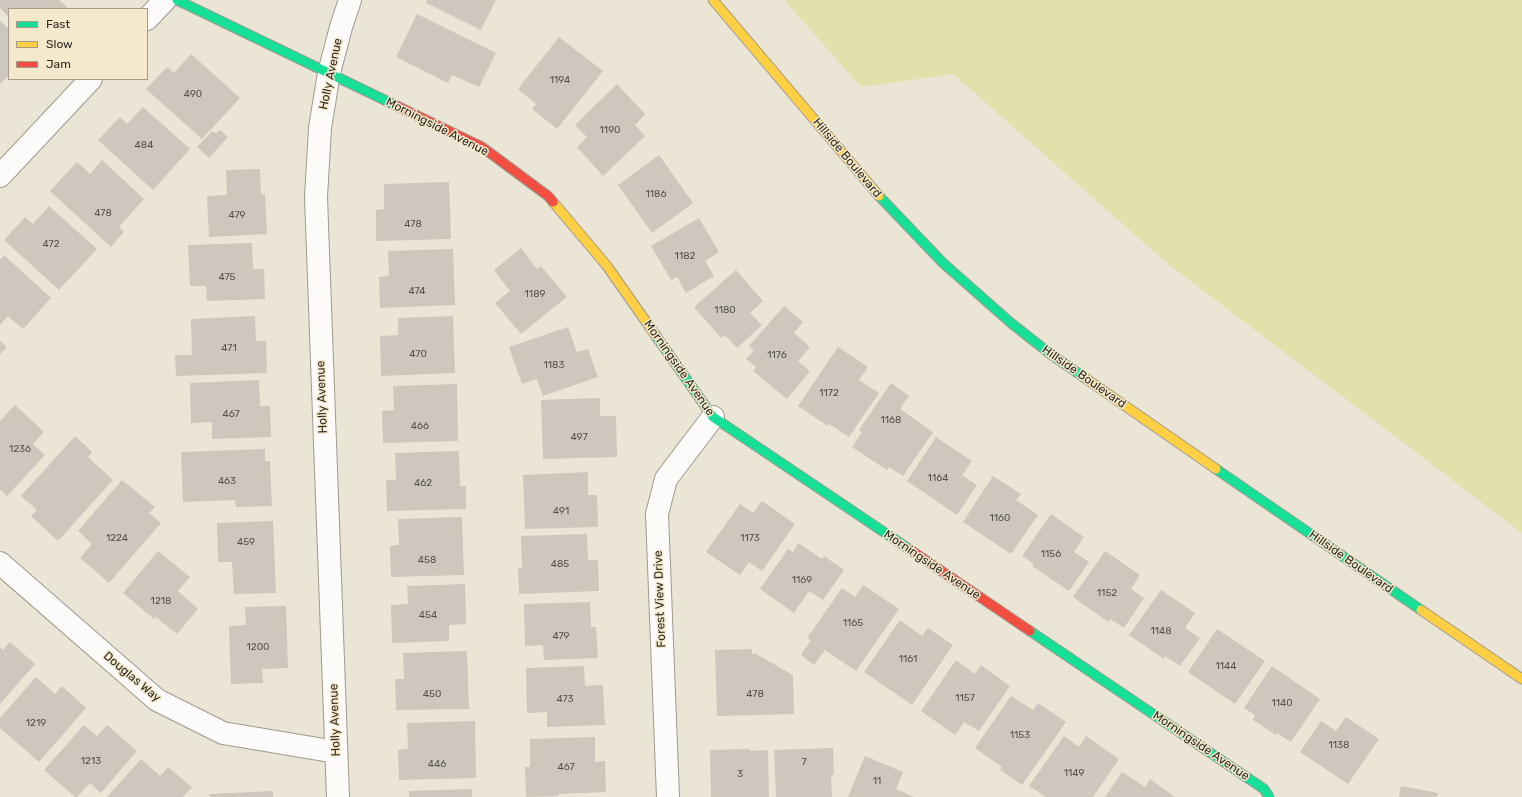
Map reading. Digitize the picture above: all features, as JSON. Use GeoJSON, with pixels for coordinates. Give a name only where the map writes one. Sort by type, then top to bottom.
{"type":"FeatureCollection","features":[{"type":"Feature","properties":{"kind":"street"},"geometry":{"type":"LineString","coordinates":[[148,18],[165,0]]}},
{"type":"Feature","properties":{"kind":"street","name":"Morningside Avenue"},"geometry":{"type":"LineString","coordinates":[[177,0],[482,147],[548,196],[607,266],[713,417],[1264,789],[1269,797]]}},
{"type":"Feature","properties":{"kind":"street","name":"Holly Avenue"},"geometry":{"type":"LineString","coordinates":[[338,797],[316,210],[317,164],[320,128],[329,73],[339,33],[350,0]]}},
{"type":"Feature","properties":{"kind":"street","name":"Hillside Boulevard"},"geometry":{"type":"LineString","coordinates":[[712,0],[884,202],[943,263],[1011,323],[1094,384],[1522,679]]}},
{"type":"Feature","properties":{"kind":"street"},"geometry":{"type":"LineString","coordinates":[[0,176],[90,80]]}},
{"type":"Feature","properties":{"kind":"street","name":"Forest View Drive"},"geometry":{"type":"LineString","coordinates":[[668,797],[657,514],[666,480],[713,417]]}},
{"type":"Feature","properties":{"kind":"street","name":"Douglas Way"},"geometry":{"type":"LineString","coordinates":[[0,563],[157,700],[223,734],[336,752]]}},
{"type":"Feature","properties":{"kind":"green space"},"geometry":{"type":"Polygon","coordinates":[[[784,0],[1522,0],[1522,533],[1168,264],[953,74],[861,87],[784,0]]]}},
{"type":"Feature","properties":{"kind":"building"},"geometry":{"type":"Polygon","coordinates":[[[0,0],[59,0],[67,7],[8,8],[8,16],[0,8],[0,0]]]}},
{"type":"Feature","properties":{"kind":"building"},"geometry":{"type":"Polygon","coordinates":[[[427,0],[496,0],[481,30],[426,3],[427,0]]]}},
{"type":"Feature","properties":{"kind":"building"},"geometry":{"type":"Polygon","coordinates":[[[417,14],[496,53],[479,87],[452,75],[448,83],[396,57],[417,14]]]}},
{"type":"Feature","properties":{"kind":"building"},"geometry":{"type":"Polygon","coordinates":[[[0,21],[8,28],[8,76],[0,84],[0,21]]]}},
{"type":"Feature","properties":{"kind":"building"},"geometry":{"type":"Polygon","coordinates":[[[559,37],[603,71],[557,129],[532,109],[536,104],[518,89],[559,37]]]}},
{"type":"Feature","properties":{"kind":"building"},"geometry":{"type":"Polygon","coordinates":[[[191,54],[240,98],[202,139],[146,89],[167,67],[174,73],[191,54]]]}},
{"type":"Feature","properties":{"kind":"building"},"geometry":{"type":"Polygon","coordinates":[[[617,84],[645,114],[635,125],[645,136],[603,176],[577,147],[587,137],[575,125],[617,84]]]}},
{"type":"Feature","properties":{"kind":"building"},"geometry":{"type":"Polygon","coordinates":[[[143,107],[190,149],[153,190],[98,140],[120,117],[127,124],[143,107]]]}},
{"type":"Feature","properties":{"kind":"building"},"geometry":{"type":"Polygon","coordinates":[[[220,130],[228,137],[209,158],[197,147],[212,131],[216,133],[220,130]]]}},
{"type":"Feature","properties":{"kind":"building"},"geometry":{"type":"Polygon","coordinates":[[[659,155],[693,203],[652,233],[618,185],[659,155]]]}},
{"type":"Feature","properties":{"kind":"building"},"geometry":{"type":"Polygon","coordinates":[[[102,160],[144,199],[119,227],[124,232],[111,247],[50,191],[77,162],[90,174],[102,160]]]}},
{"type":"Feature","properties":{"kind":"building"},"geometry":{"type":"Polygon","coordinates":[[[260,169],[261,194],[265,194],[267,234],[209,237],[207,196],[227,195],[226,170],[260,169]]]}},
{"type":"Feature","properties":{"kind":"building"},"geometry":{"type":"Polygon","coordinates":[[[449,182],[451,239],[376,241],[376,210],[384,209],[384,184],[449,182]]]}},
{"type":"Feature","properties":{"kind":"building"},"geometry":{"type":"Polygon","coordinates":[[[49,206],[97,249],[59,290],[4,240],[25,217],[33,224],[49,206]]]}},
{"type":"Feature","properties":{"kind":"building"},"geometry":{"type":"Polygon","coordinates":[[[699,218],[719,252],[705,261],[714,276],[686,293],[677,277],[671,280],[651,246],[699,218]]]}},
{"type":"Feature","properties":{"kind":"building"},"geometry":{"type":"Polygon","coordinates":[[[252,243],[253,269],[264,269],[265,299],[207,301],[206,286],[190,286],[188,245],[252,243]]]}},
{"type":"Feature","properties":{"kind":"building"},"geometry":{"type":"Polygon","coordinates":[[[521,248],[537,269],[541,266],[567,297],[521,334],[495,303],[510,291],[494,270],[521,248]]]}},
{"type":"Feature","properties":{"kind":"building"},"geometry":{"type":"Polygon","coordinates":[[[453,249],[455,305],[380,308],[379,277],[389,276],[388,251],[453,249]]]}},
{"type":"Feature","properties":{"kind":"building"},"geometry":{"type":"Polygon","coordinates":[[[4,255],[51,298],[23,329],[8,316],[0,325],[0,260],[4,255]]]}},
{"type":"Feature","properties":{"kind":"building"},"geometry":{"type":"Polygon","coordinates":[[[736,270],[763,301],[750,313],[762,325],[737,348],[725,335],[721,338],[694,307],[736,270]]]}},
{"type":"Feature","properties":{"kind":"building"},"geometry":{"type":"Polygon","coordinates":[[[784,306],[803,322],[794,333],[810,347],[798,361],[810,371],[787,399],[753,371],[756,367],[746,359],[754,350],[749,346],[784,306]]]}},
{"type":"Feature","properties":{"kind":"building"},"geometry":{"type":"Polygon","coordinates":[[[255,316],[256,341],[266,341],[267,373],[176,376],[175,355],[192,355],[191,319],[255,316]]]}},
{"type":"Feature","properties":{"kind":"building"},"geometry":{"type":"Polygon","coordinates":[[[453,316],[455,373],[381,376],[380,336],[398,335],[398,318],[453,316]]]}},
{"type":"Feature","properties":{"kind":"building"},"geometry":{"type":"Polygon","coordinates":[[[568,327],[577,352],[588,349],[598,377],[543,396],[537,379],[522,384],[509,347],[568,327]]]}},
{"type":"Feature","properties":{"kind":"building"},"geometry":{"type":"Polygon","coordinates":[[[0,341],[7,347],[0,354],[0,341]]]}},
{"type":"Feature","properties":{"kind":"building"},"geometry":{"type":"Polygon","coordinates":[[[838,347],[868,367],[859,380],[879,393],[849,437],[829,424],[828,426],[798,406],[838,347]]]}},
{"type":"Feature","properties":{"kind":"building"},"geometry":{"type":"Polygon","coordinates":[[[259,380],[260,406],[270,406],[271,437],[212,439],[212,422],[191,423],[190,383],[259,380]]]}},
{"type":"Feature","properties":{"kind":"building"},"geometry":{"type":"Polygon","coordinates":[[[891,383],[909,396],[900,409],[933,432],[903,476],[889,467],[887,470],[852,447],[862,432],[859,430],[891,383]]]}},
{"type":"Feature","properties":{"kind":"building"},"geometry":{"type":"Polygon","coordinates":[[[457,384],[458,441],[383,443],[382,411],[394,410],[393,386],[457,384]]]}},
{"type":"Feature","properties":{"kind":"building"},"geometry":{"type":"Polygon","coordinates":[[[600,398],[600,416],[616,416],[617,457],[543,459],[541,400],[600,398]]]}},
{"type":"Feature","properties":{"kind":"building"},"geometry":{"type":"Polygon","coordinates":[[[15,405],[44,432],[33,444],[45,455],[7,496],[0,489],[0,421],[15,405]]]}},
{"type":"Feature","properties":{"kind":"building"},"geometry":{"type":"Polygon","coordinates":[[[75,436],[92,452],[88,457],[113,480],[58,541],[31,516],[37,510],[21,496],[75,436]]]}},
{"type":"Feature","properties":{"kind":"building"},"geometry":{"type":"Polygon","coordinates":[[[936,437],[972,461],[962,475],[977,485],[957,515],[907,481],[936,437]]]}},
{"type":"Feature","properties":{"kind":"building"},"geometry":{"type":"Polygon","coordinates":[[[265,449],[265,461],[270,461],[272,506],[236,507],[235,500],[183,502],[181,452],[265,449]]]}},
{"type":"Feature","properties":{"kind":"building"},"geometry":{"type":"Polygon","coordinates":[[[459,451],[460,486],[466,486],[466,509],[387,511],[386,480],[396,480],[395,453],[459,451]]]}},
{"type":"Feature","properties":{"kind":"building"},"geometry":{"type":"Polygon","coordinates":[[[588,472],[588,495],[597,495],[598,527],[525,529],[523,475],[588,472]]]}},
{"type":"Feature","properties":{"kind":"building"},"geometry":{"type":"Polygon","coordinates":[[[993,476],[1021,494],[1016,500],[1038,515],[1011,554],[963,522],[993,476]]]}},
{"type":"Feature","properties":{"kind":"building"},"geometry":{"type":"Polygon","coordinates":[[[122,480],[155,507],[149,513],[161,523],[109,583],[80,558],[92,544],[78,531],[122,480]]]}},
{"type":"Feature","properties":{"kind":"building"},"geometry":{"type":"Polygon","coordinates":[[[762,501],[795,524],[762,571],[749,562],[740,575],[706,552],[740,504],[753,513],[762,501]]]}},
{"type":"Feature","properties":{"kind":"building"},"geometry":{"type":"Polygon","coordinates":[[[1051,514],[1084,537],[1074,552],[1089,562],[1069,591],[1032,566],[1034,564],[1022,556],[1051,514]]]}},
{"type":"Feature","properties":{"kind":"building"},"geometry":{"type":"Polygon","coordinates":[[[462,517],[464,575],[391,577],[390,546],[399,545],[398,519],[462,517]]]}},
{"type":"Feature","properties":{"kind":"building"},"geometry":{"type":"Polygon","coordinates":[[[273,521],[276,593],[234,594],[232,562],[218,562],[217,523],[273,521]]]}},
{"type":"Feature","properties":{"kind":"building"},"geometry":{"type":"Polygon","coordinates":[[[587,534],[588,560],[598,560],[599,591],[519,594],[518,568],[522,568],[521,536],[587,534]]]}},
{"type":"Feature","properties":{"kind":"building"},"geometry":{"type":"Polygon","coordinates":[[[798,543],[822,559],[824,556],[844,570],[823,600],[809,591],[794,613],[760,589],[788,549],[793,552],[798,543]]]}},
{"type":"Feature","properties":{"kind":"building"},"geometry":{"type":"Polygon","coordinates":[[[158,551],[190,577],[178,591],[198,609],[177,634],[156,617],[154,619],[123,593],[158,551]]]}},
{"type":"Feature","properties":{"kind":"building"},"geometry":{"type":"Polygon","coordinates":[[[1105,551],[1140,575],[1131,589],[1144,598],[1124,628],[1110,619],[1108,622],[1073,597],[1105,551]]]}},
{"type":"Feature","properties":{"kind":"building"},"geometry":{"type":"Polygon","coordinates":[[[465,584],[466,624],[449,625],[449,641],[392,643],[391,605],[408,604],[407,586],[465,584]]]}},
{"type":"Feature","properties":{"kind":"building"},"geometry":{"type":"Polygon","coordinates":[[[863,585],[899,609],[856,671],[825,650],[814,665],[801,655],[811,640],[807,638],[842,588],[855,597],[863,585]]]}},
{"type":"Feature","properties":{"kind":"building"},"geometry":{"type":"Polygon","coordinates":[[[1161,590],[1195,613],[1185,628],[1200,638],[1180,666],[1165,656],[1164,659],[1129,635],[1161,590]]]}},
{"type":"Feature","properties":{"kind":"building"},"geometry":{"type":"Polygon","coordinates":[[[590,602],[591,627],[596,627],[598,658],[544,660],[543,645],[525,646],[524,604],[590,602]]]}},
{"type":"Feature","properties":{"kind":"building"},"geometry":{"type":"Polygon","coordinates":[[[286,606],[288,668],[262,669],[263,683],[231,684],[229,626],[246,625],[245,607],[286,606]]]}},
{"type":"Feature","properties":{"kind":"building"},"geometry":{"type":"Polygon","coordinates":[[[900,620],[922,636],[928,628],[953,645],[912,705],[864,672],[900,620]]]}},
{"type":"Feature","properties":{"kind":"building"},"geometry":{"type":"Polygon","coordinates":[[[1217,629],[1265,661],[1235,704],[1188,672],[1217,629]]]}},
{"type":"Feature","properties":{"kind":"building"},"geometry":{"type":"Polygon","coordinates":[[[10,642],[35,664],[0,704],[0,647],[3,650],[10,642]]]}},
{"type":"Feature","properties":{"kind":"building"},"geometry":{"type":"Polygon","coordinates":[[[752,649],[752,654],[756,654],[793,675],[794,714],[717,716],[715,650],[752,649]]]}},
{"type":"Feature","properties":{"kind":"building"},"geometry":{"type":"Polygon","coordinates":[[[467,651],[469,709],[396,710],[395,679],[404,679],[403,653],[467,651]]]}},
{"type":"Feature","properties":{"kind":"building"},"geometry":{"type":"Polygon","coordinates":[[[956,660],[975,674],[981,665],[1010,686],[979,731],[964,722],[955,735],[921,711],[956,660]]]}},
{"type":"Feature","properties":{"kind":"building"},"geometry":{"type":"Polygon","coordinates":[[[584,666],[585,686],[603,685],[605,725],[547,727],[547,712],[527,713],[526,668],[584,666]]]}},
{"type":"Feature","properties":{"kind":"building"},"geometry":{"type":"Polygon","coordinates":[[[1272,666],[1320,699],[1291,742],[1277,733],[1276,735],[1253,720],[1255,715],[1244,708],[1272,666]]]}},
{"type":"Feature","properties":{"kind":"building"},"geometry":{"type":"Polygon","coordinates":[[[36,677],[55,694],[62,686],[86,708],[39,762],[0,728],[0,718],[36,677]]]}},
{"type":"Feature","properties":{"kind":"building"},"geometry":{"type":"Polygon","coordinates":[[[1011,696],[1033,710],[1038,703],[1066,722],[1022,785],[1000,770],[1002,767],[975,748],[1011,696]]]}},
{"type":"Feature","properties":{"kind":"building"},"geometry":{"type":"Polygon","coordinates":[[[1346,717],[1379,739],[1348,784],[1300,752],[1321,721],[1336,731],[1346,717]]]}},
{"type":"Feature","properties":{"kind":"building"},"geometry":{"type":"Polygon","coordinates":[[[475,721],[476,778],[399,780],[398,750],[408,749],[407,723],[475,721]]]}},
{"type":"Feature","properties":{"kind":"building"},"geometry":{"type":"Polygon","coordinates":[[[84,725],[97,736],[107,725],[137,751],[101,793],[90,783],[77,797],[75,797],[44,770],[84,725]]]}},
{"type":"Feature","properties":{"kind":"building"},"geometry":{"type":"Polygon","coordinates":[[[1064,736],[1079,747],[1086,736],[1119,759],[1093,797],[1046,797],[1029,786],[1064,736]]]}},
{"type":"Feature","properties":{"kind":"building"},"geometry":{"type":"Polygon","coordinates":[[[595,737],[595,762],[605,761],[606,792],[526,797],[525,767],[530,767],[530,739],[595,737]]]}},
{"type":"Feature","properties":{"kind":"building"},"geometry":{"type":"Polygon","coordinates":[[[833,748],[834,775],[831,775],[832,797],[776,797],[774,750],[833,748]]]}},
{"type":"Feature","properties":{"kind":"building"},"geometry":{"type":"Polygon","coordinates":[[[750,749],[750,751],[768,750],[769,797],[711,797],[710,750],[750,749]]]}},
{"type":"Feature","properties":{"kind":"building"},"geometry":{"type":"Polygon","coordinates":[[[865,756],[903,772],[896,789],[914,797],[848,797],[865,756]]]}},
{"type":"Feature","properties":{"kind":"building"},"geometry":{"type":"Polygon","coordinates":[[[141,759],[160,776],[168,767],[192,787],[183,797],[107,797],[141,759]]]}},
{"type":"Feature","properties":{"kind":"building"},"geometry":{"type":"Polygon","coordinates":[[[1122,772],[1145,787],[1150,779],[1175,797],[1105,797],[1122,772]]]}},
{"type":"Feature","properties":{"kind":"building"},"geometry":{"type":"Polygon","coordinates":[[[1401,786],[1438,793],[1437,797],[1399,797],[1401,786]]]}},
{"type":"Feature","properties":{"kind":"building"},"geometry":{"type":"Polygon","coordinates":[[[472,789],[472,797],[409,797],[409,791],[472,789]]]}},
{"type":"Feature","properties":{"kind":"building"},"geometry":{"type":"Polygon","coordinates":[[[273,791],[273,797],[210,797],[209,794],[273,791]]]}},
{"type":"Feature","properties":{"kind":"traffic: fast"},"geometry":{"type":"LineString","coordinates":[[177,0],[397,106]]}},
{"type":"Feature","properties":{"kind":"traffic: fast"},"geometry":{"type":"LineString","coordinates":[[879,196],[943,263],[1011,323],[1049,353],[1085,378]]}},
{"type":"Feature","properties":{"kind":"traffic: fast"},"geometry":{"type":"LineString","coordinates":[[656,336],[713,417],[909,549]]}},
{"type":"Feature","properties":{"kind":"traffic: fast"},"geometry":{"type":"LineString","coordinates":[[1216,469],[1421,610]]}},
{"type":"Feature","properties":{"kind":"traffic: fast"},"geometry":{"type":"LineString","coordinates":[[1030,631],[1264,789],[1269,797]]}},
{"type":"Feature","properties":{"kind":"traffic: slow"},"geometry":{"type":"LineString","coordinates":[[713,0],[879,196]]}},
{"type":"Feature","properties":{"kind":"traffic: slow"},"geometry":{"type":"LineString","coordinates":[[553,202],[607,266],[656,336]]}},
{"type":"Feature","properties":{"kind":"traffic: slow"},"geometry":{"type":"LineString","coordinates":[[1085,378],[1216,469]]}},
{"type":"Feature","properties":{"kind":"traffic: slow"},"geometry":{"type":"LineString","coordinates":[[1421,610],[1522,679]]}},
{"type":"Feature","properties":{"kind":"traffic: jam"},"geometry":{"type":"LineString","coordinates":[[397,106],[482,147],[548,196],[553,202]]}},
{"type":"Feature","properties":{"kind":"traffic: jam"},"geometry":{"type":"LineString","coordinates":[[909,549],[1030,631]]}}]}
